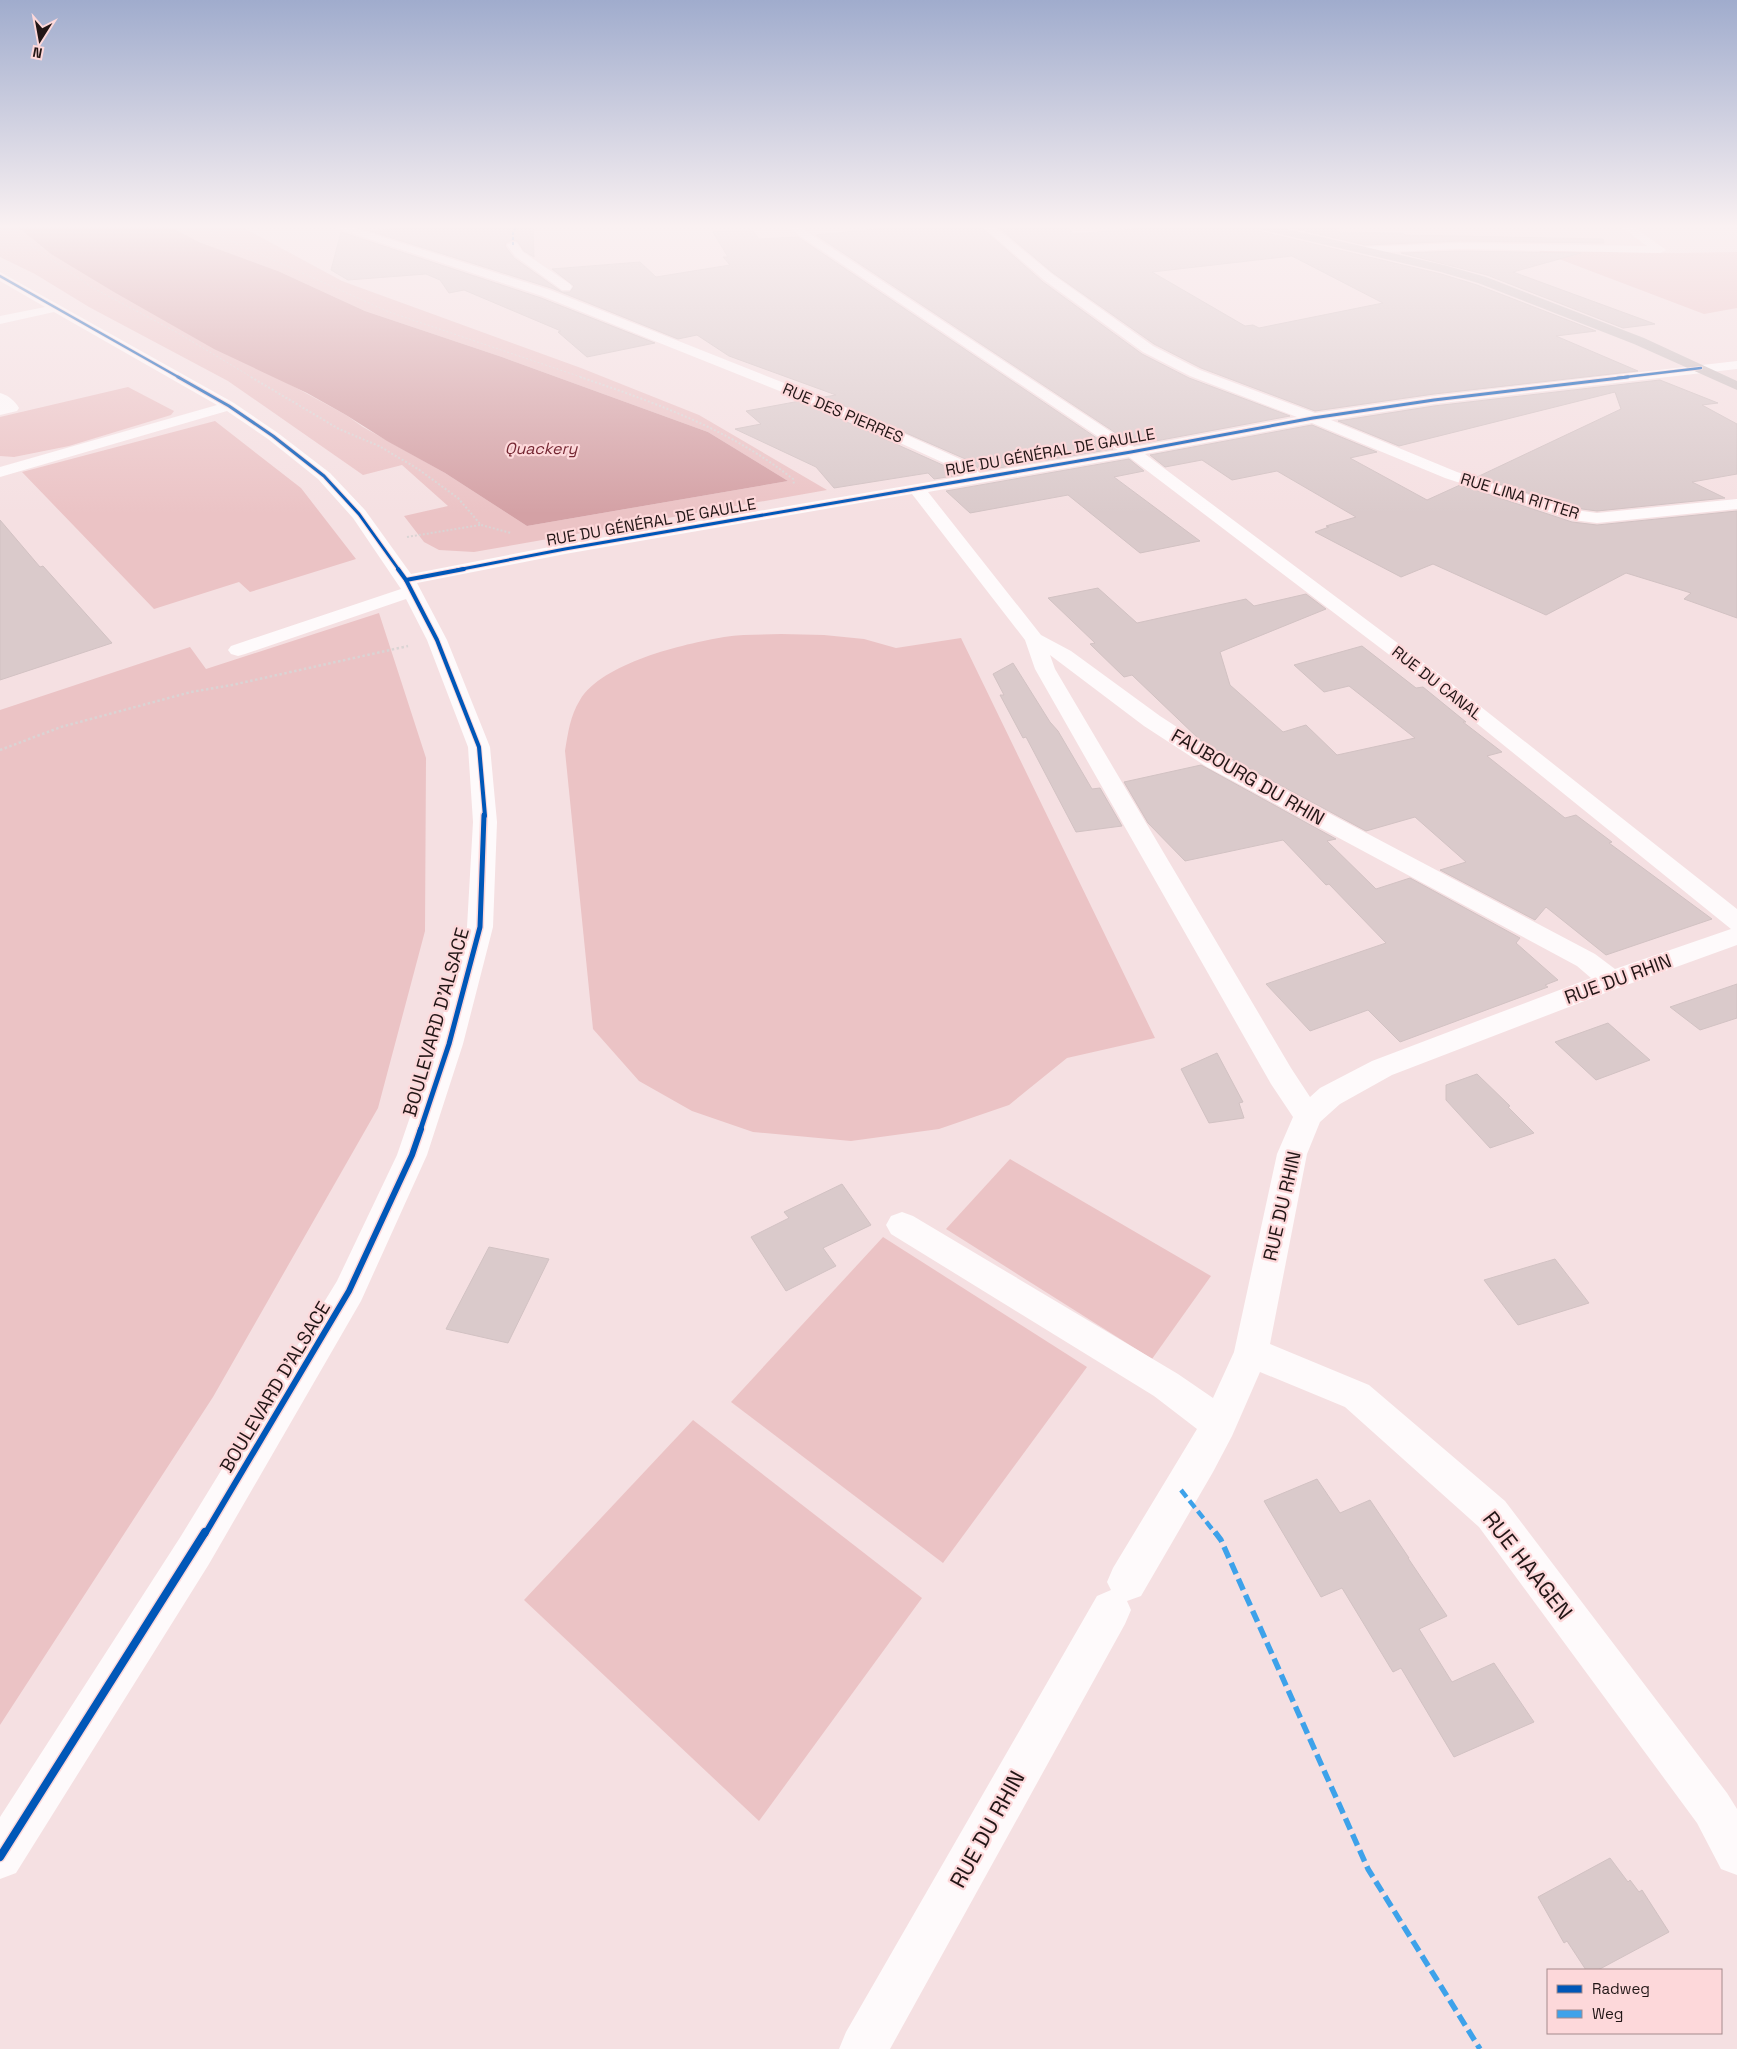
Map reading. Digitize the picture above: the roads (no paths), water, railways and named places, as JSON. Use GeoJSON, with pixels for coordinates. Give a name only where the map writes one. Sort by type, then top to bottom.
{"type":"FeatureCollection","features":[{"type":"Feature","properties":{"kind":"main road"},"geometry":{"type":"LineString","coordinates":[[1592,323],[1701,368],[1737,386]]}},
{"type":"Feature","properties":{"kind":"street","name":"BOULEVARD D'ALSACE"},"geometry":{"type":"LineString","coordinates":[[0,1857],[195,1550],[350,1291],[412,1155],[449,1044],[480,926],[485,822],[479,747],[437,640],[409,586],[380,542],[359,514],[324,476],[273,436],[229,406],[82,323]]}},
{"type":"Feature","properties":{"kind":"street","name":"RUE DES PIERRES"},"geometry":{"type":"LineString","coordinates":[[621,323],[842,411],[963,466],[975,477]]}},
{"type":"Feature","properties":{"kind":"street","name":"RUE DU CANAL"},"geometry":{"type":"LineString","coordinates":[[935,323],[1131,452],[1440,684],[1737,922]]}},
{"type":"Feature","properties":{"kind":"street","name":"RUE LINA RITTER"},"geometry":{"type":"LineString","coordinates":[[1112,323],[1148,349],[1195,373],[1313,418],[1451,475],[1573,515],[1597,518],[1737,504]]}},
{"type":"Feature","properties":{"kind":"street","name":"RUE DU GÉNÉRAL DE GAULLE"},"geometry":{"type":"LineString","coordinates":[[238,650],[409,586],[565,549],[975,477],[1131,452],[1313,418],[1434,400],[1737,364]]}},
{"type":"Feature","properties":{"kind":"street"},"geometry":{"type":"LineString","coordinates":[[0,397],[12,408],[0,411]]}},
{"type":"Feature","properties":{"kind":"street"},"geometry":{"type":"LineString","coordinates":[[0,472],[229,406]]}},
{"type":"Feature","properties":{"kind":"street","name":"FAUBOURG DU RHIN"},"geometry":{"type":"LineString","coordinates":[[916,488],[1034,639],[1064,655],[1152,721],[1215,762],[1586,960],[1612,980]]}},
{"type":"Feature","properties":{"kind":"street"},"geometry":{"type":"LineString","coordinates":[[1034,639],[1045,669],[1281,1076],[1308,1116]]}},
{"type":"Feature","properties":{"kind":"street","name":"RUE DU RHIN"},"geometry":{"type":"LineString","coordinates":[[864,2049],[1119,1596],[1200,1460],[1219,1424],[1251,1352],[1292,1154],[1308,1116],[1330,1096],[1382,1068],[1612,980],[1737,936]]}},
{"type":"Feature","properties":{"kind":"street"},"geometry":{"type":"LineString","coordinates":[[902,1225],[1166,1385],[1219,1424]]}},
{"type":"Feature","properties":{"kind":"street","name":"RUE HAAGEN"},"geometry":{"type":"LineString","coordinates":[[1251,1352],[1357,1396],[1492,1514],[1712,1808],[1737,1853]]}},
{"type":"Feature","properties":{"kind":"water","name":"Quackery"},"geometry":{"type":"Polygon","coordinates":[[[168,323],[400,323],[502,357],[708,432],[788,481],[527,526],[445,473],[387,441],[346,415],[307,393],[214,349],[168,323]]]}}]}
